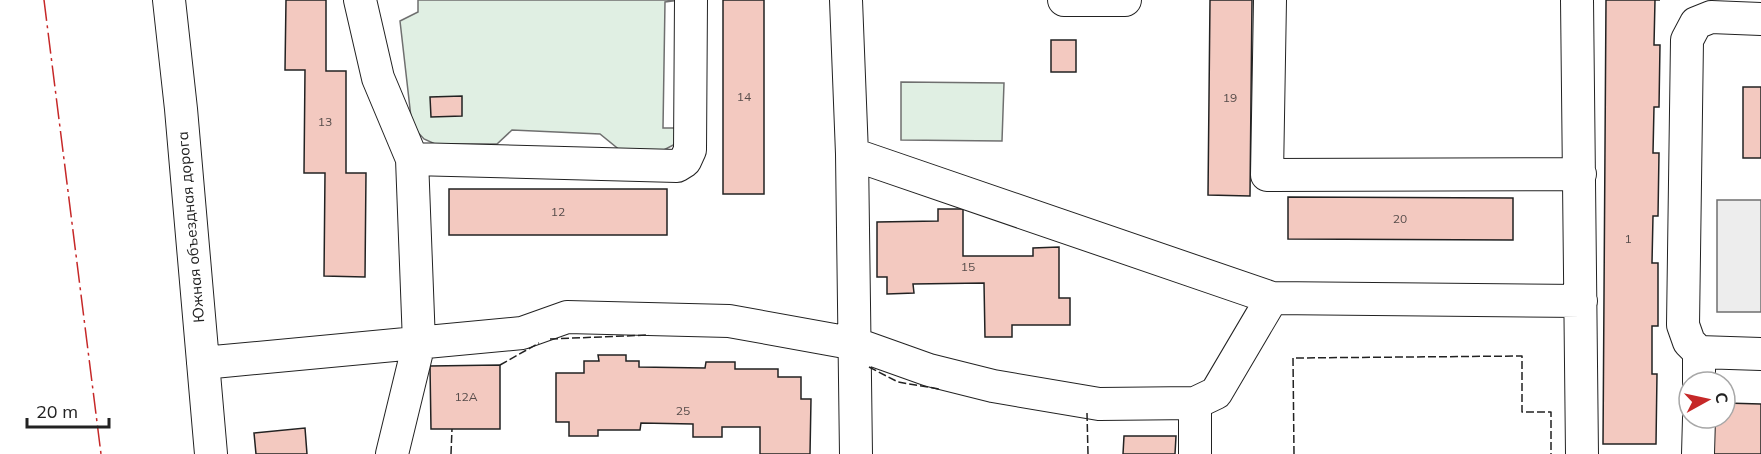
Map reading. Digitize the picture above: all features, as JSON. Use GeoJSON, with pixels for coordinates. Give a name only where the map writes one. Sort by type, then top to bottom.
{"type":"FeatureCollection","features":[{"type":"Feature","properties":{"kind":"street","name":"Южная объездная дорога"},"geometry":{"type":"LineString","coordinates":[[169,0],[181,108],[211,454]]}},
{"type":"Feature","properties":{"kind":"street"},"geometry":{"type":"LineString","coordinates":[[360,0],[378,78],[412,159],[419,343],[392,454]]}},
{"type":"Feature","properties":{"kind":"street"},"geometry":{"type":"LineString","coordinates":[[412,159],[677,166],[685,161],[690,150],[691,0]]}},
{"type":"Feature","properties":{"kind":"street"},"geometry":{"type":"LineString","coordinates":[[846,0],[856,344],[855,454]]}},
{"type":"Feature","properties":{"kind":"street"},"geometry":{"type":"LineString","coordinates":[[1064,0],[1125,0]]}},
{"type":"Feature","properties":{"kind":"street"},"geometry":{"type":"LineString","coordinates":[[1270,0],[1267,175],[1580,174]]}},
{"type":"Feature","properties":{"kind":"street"},"geometry":{"type":"LineString","coordinates":[[1577,0],[1582,454]]}},
{"type":"Feature","properties":{"kind":"street"},"geometry":{"type":"LineString","coordinates":[[1761,19],[1711,17],[1696,23],[1687,40],[1683,325],[1699,367],[1761,354]]}},
{"type":"Feature","properties":{"kind":"street"},"geometry":{"type":"LineString","coordinates":[[852,154],[1272,298],[1581,301]]}},
{"type":"Feature","properties":{"kind":"street"},"geometry":{"type":"LineString","coordinates":[[203,363],[522,333],[567,317],[729,321],[856,344],[929,370],[993,386],[1099,404],[1195,403],[1215,393],[1272,298]]}},
{"type":"Feature","properties":{"kind":"street"},"geometry":{"type":"LineString","coordinates":[[1195,403],[1195,454]]}},
{"type":"Feature","properties":{"kind":"street"},"geometry":{"type":"LineString","coordinates":[[1698,430],[1698,454]]}},
{"type":"Feature","properties":{"kind":"green space"},"geometry":{"type":"Polygon","coordinates":[[[418,0],[680,0],[665,2],[663,128],[681,128],[681,141],[660,152],[621,151],[600,134],[512,130],[497,144],[435,144],[424,139],[412,126],[400,21],[418,12],[418,0]]]}},
{"type":"Feature","properties":{"kind":"green space"},"geometry":{"type":"Polygon","coordinates":[[[901,82],[1004,83],[1002,141],[901,140],[901,82]]]}},
{"type":"Feature","properties":{"kind":"shaded area"},"geometry":{"type":"Polygon","coordinates":[[[1717,200],[1761,200],[1761,312],[1717,312],[1717,200]]]}},
{"type":"Feature","properties":{"kind":"building"},"geometry":{"type":"Polygon","coordinates":[[[286,0],[326,0],[326,71],[346,71],[346,173],[366,173],[365,277],[324,276],[325,173],[304,173],[305,70],[285,70],[286,0]]]}},
{"type":"Feature","properties":{"kind":"building"},"geometry":{"type":"Polygon","coordinates":[[[723,0],[764,0],[764,194],[723,194],[723,0]]]}},
{"type":"Feature","properties":{"kind":"building"},"geometry":{"type":"Polygon","coordinates":[[[1210,0],[1252,0],[1250,196],[1208,195],[1210,0]]]}},
{"type":"Feature","properties":{"kind":"building"},"geometry":{"type":"Polygon","coordinates":[[[1606,0],[1655,0],[1654,45],[1660,45],[1659,107],[1654,107],[1653,153],[1659,153],[1658,216],[1653,216],[1652,263],[1658,263],[1658,326],[1652,326],[1652,374],[1657,374],[1656,444],[1603,444],[1606,0]]]}},
{"type":"Feature","properties":{"kind":"building"},"geometry":{"type":"Polygon","coordinates":[[[1051,40],[1076,40],[1076,72],[1051,72],[1051,40]]]}},
{"type":"Feature","properties":{"kind":"building"},"geometry":{"type":"Polygon","coordinates":[[[1743,87],[1761,87],[1761,158],[1743,158],[1743,87]]]}},
{"type":"Feature","properties":{"kind":"building"},"geometry":{"type":"Polygon","coordinates":[[[462,96],[462,116],[431,117],[430,97],[462,96]]]}},
{"type":"Feature","properties":{"kind":"building"},"geometry":{"type":"Polygon","coordinates":[[[449,189],[667,189],[667,235],[449,235],[449,189]]]}},
{"type":"Feature","properties":{"kind":"building"},"geometry":{"type":"Polygon","coordinates":[[[1288,197],[1513,198],[1513,240],[1288,239],[1288,197]]]}},
{"type":"Feature","properties":{"kind":"building"},"geometry":{"type":"Polygon","coordinates":[[[938,209],[963,209],[963,256],[1033,256],[1033,248],[1059,247],[1059,298],[1070,298],[1070,325],[1012,325],[1012,337],[985,337],[984,283],[913,284],[914,293],[887,294],[887,277],[877,277],[877,222],[938,221],[938,209]]]}},
{"type":"Feature","properties":{"kind":"building"},"geometry":{"type":"Polygon","coordinates":[[[598,355],[626,355],[626,361],[639,361],[639,367],[705,368],[706,362],[735,362],[735,369],[778,369],[778,377],[801,377],[801,399],[811,399],[810,454],[760,454],[760,427],[722,427],[722,437],[693,437],[693,424],[641,423],[640,430],[598,430],[598,436],[569,436],[569,422],[556,422],[556,373],[584,373],[584,361],[599,361],[598,355]]]}},
{"type":"Feature","properties":{"kind":"building"},"geometry":{"type":"Polygon","coordinates":[[[500,365],[500,429],[431,429],[430,366],[500,365]]]}},
{"type":"Feature","properties":{"kind":"building"},"geometry":{"type":"Polygon","coordinates":[[[1737,403],[1761,404],[1761,454],[1708,454],[1709,430],[1737,430],[1737,403]]]}},
{"type":"Feature","properties":{"kind":"building"},"geometry":{"type":"Polygon","coordinates":[[[305,428],[307,454],[256,454],[254,433],[305,428]]]}},
{"type":"Feature","properties":{"kind":"building"},"geometry":{"type":"Polygon","coordinates":[[[1124,436],[1176,436],[1175,454],[1123,454],[1124,436]]]}},
{"type":"Feature","properties":{"kind":"fence"},"geometry":{"type":"LineString","coordinates":[[550,339],[649,335]]}},
{"type":"Feature","properties":{"kind":"fence"},"geometry":{"type":"LineString","coordinates":[[500,365],[539,343]]}},
{"type":"Feature","properties":{"kind":"fence"},"geometry":{"type":"LineString","coordinates":[[1294,454],[1293,358],[1522,356],[1522,412],[1551,412],[1551,454]]}},
{"type":"Feature","properties":{"kind":"fence"},"geometry":{"type":"LineString","coordinates":[[869,367],[898,382],[939,389]]}},
{"type":"Feature","properties":{"kind":"fence"},"geometry":{"type":"LineString","coordinates":[[1087,413],[1088,454]]}},
{"type":"Feature","properties":{"kind":"fence"},"geometry":{"type":"LineString","coordinates":[[451,454],[452,429]]}},
{"type":"Feature","properties":{"kind":"power"},"geometry":{"type":"LineString","coordinates":[[44,0],[101,454]]}}]}
